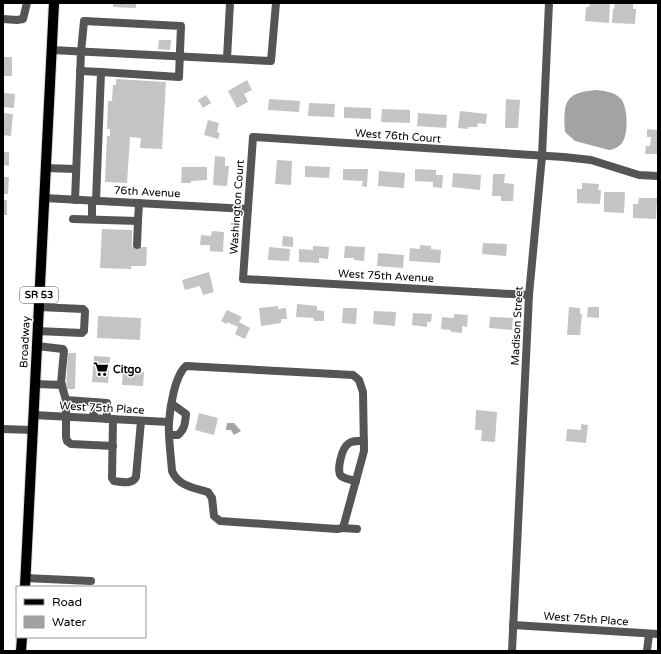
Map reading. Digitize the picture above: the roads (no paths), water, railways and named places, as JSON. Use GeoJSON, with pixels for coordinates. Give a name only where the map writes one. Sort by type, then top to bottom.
{"type":"FeatureCollection","features":[{"type":"Feature","properties":{"kind":"main road","name":"Broadway"},"geometry":{"type":"LineString","coordinates":[[25,582],[54,3]]}},
{"type":"Feature","properties":{"kind":"main road"},"geometry":{"type":"LineString","coordinates":[[21,651],[22,638]]}},
{"type":"Feature","properties":{"kind":"street"},"geometry":{"type":"LineString","coordinates":[[3,19],[23,19],[27,3]]}},
{"type":"Feature","properties":{"kind":"street"},"geometry":{"type":"LineString","coordinates":[[226,58],[230,3]]}},
{"type":"Feature","properties":{"kind":"street"},"geometry":{"type":"LineString","coordinates":[[51,50],[271,60],[276,3]]}},
{"type":"Feature","properties":{"kind":"street","name":"Madison Street"},"geometry":{"type":"LineString","coordinates":[[512,651],[529,295],[542,156],[549,3]]}},
{"type":"Feature","properties":{"kind":"street"},"geometry":{"type":"LineString","coordinates":[[75,200],[76,169],[80,72],[81,52],[84,21],[181,26],[179,77],[80,72]]}},
{"type":"Feature","properties":{"kind":"street"},"geometry":{"type":"LineString","coordinates":[[92,219],[101,72]]}},
{"type":"Feature","properties":{"kind":"street","name":"West 76th Court"},"geometry":{"type":"LineString","coordinates":[[254,137],[591,160],[639,175],[658,176]]}},
{"type":"Feature","properties":{"kind":"street","name":"Washington Court"},"geometry":{"type":"LineString","coordinates":[[243,279],[254,137]]}},
{"type":"Feature","properties":{"kind":"street"},"geometry":{"type":"LineString","coordinates":[[45,168],[76,169]]}},
{"type":"Feature","properties":{"kind":"street","name":"76th Avenue"},"geometry":{"type":"LineString","coordinates":[[44,198],[248,209]]}},
{"type":"Feature","properties":{"kind":"street"},"geometry":{"type":"LineString","coordinates":[[137,245],[139,203]]}},
{"type":"Feature","properties":{"kind":"street"},"geometry":{"type":"LineString","coordinates":[[73,219],[138,222]]}},
{"type":"Feature","properties":{"kind":"street","name":"West 75th Avenue"},"geometry":{"type":"LineString","coordinates":[[243,279],[529,295]]}},
{"type":"Feature","properties":{"kind":"street"},"geometry":{"type":"LineString","coordinates":[[37,331],[82,333],[84,331],[85,311],[83,308],[39,307]]}},
{"type":"Feature","properties":{"kind":"street"},"geometry":{"type":"LineString","coordinates":[[36,346],[63,349],[62,385],[66,400],[67,441],[71,444],[113,446]]}},
{"type":"Feature","properties":{"kind":"street"},"geometry":{"type":"LineString","coordinates":[[343,528],[364,450],[363,392],[359,380],[353,375],[186,366],[181,370],[176,381],[169,422],[172,472],[175,478],[184,484],[208,492],[212,498],[214,516],[220,521],[357,529]]}},
{"type":"Feature","properties":{"kind":"street"},"geometry":{"type":"LineString","coordinates":[[35,384],[62,385]]}},
{"type":"Feature","properties":{"kind":"street"},"geometry":{"type":"LineString","coordinates":[[66,400],[108,404],[113,446],[112,478],[114,481],[129,482],[134,481],[136,477],[141,421]]}},
{"type":"Feature","properties":{"kind":"street"},"geometry":{"type":"LineString","coordinates":[[94,418],[95,402]]}},
{"type":"Feature","properties":{"kind":"street"},"geometry":{"type":"LineString","coordinates":[[170,435],[178,435],[183,430],[186,421],[186,414],[172,404]]}},
{"type":"Feature","properties":{"kind":"street","name":"West 75th Place"},"geometry":{"type":"LineString","coordinates":[[33,415],[169,422]]}},
{"type":"Feature","properties":{"kind":"street"},"geometry":{"type":"LineString","coordinates":[[3,429],[32,430]]}},
{"type":"Feature","properties":{"kind":"street"},"geometry":{"type":"LineString","coordinates":[[356,481],[340,475],[338,470],[343,449],[353,441],[364,441]]}},
{"type":"Feature","properties":{"kind":"street"},"geometry":{"type":"LineString","coordinates":[[25,582],[91,581]]}},
{"type":"Feature","properties":{"kind":"street","name":"West 75th Place"},"geometry":{"type":"LineString","coordinates":[[513,625],[658,634]]}},
{"type":"Feature","properties":{"kind":"street"},"geometry":{"type":"LineString","coordinates":[[647,651],[649,634]]}},
{"type":"Feature","properties":{"kind":"water"},"geometry":{"type":"Polygon","coordinates":[[[597,90],[615,94],[620,98],[625,107],[627,127],[624,139],[619,146],[609,150],[575,141],[565,132],[564,122],[568,100],[578,93],[597,90]]]}},
{"type":"Feature","properties":{"kind":"water"},"geometry":{"type":"Polygon","coordinates":[[[227,423],[234,423],[241,431],[234,435],[231,430],[226,430],[227,423]]]}},
{"type":"Feature","properties":{"kind":"place","name":"Citgo"},"geometry":{"type":"Point","coordinates":[101,369]}}]}
